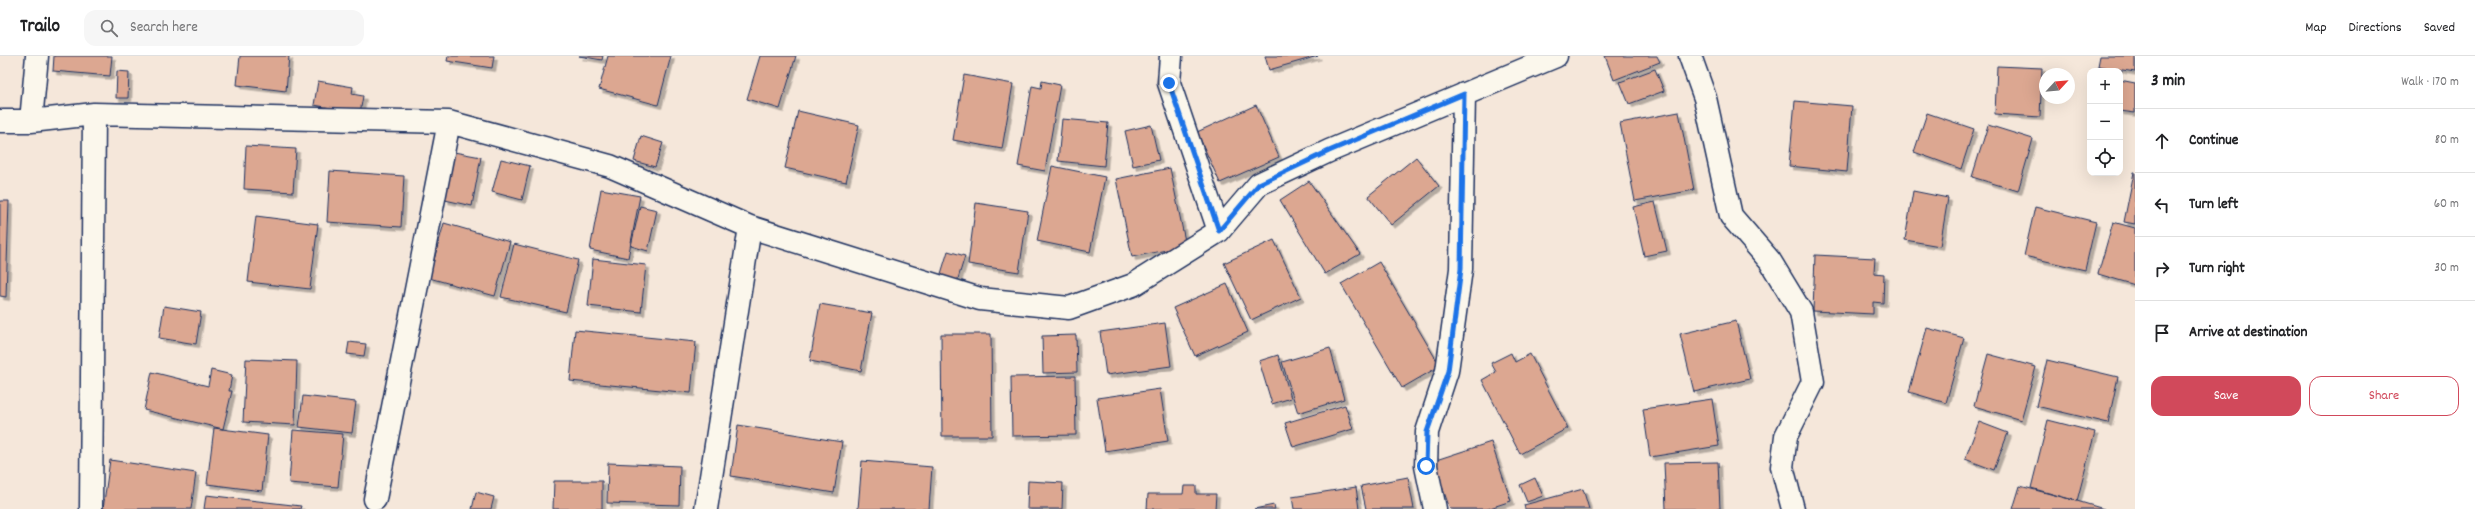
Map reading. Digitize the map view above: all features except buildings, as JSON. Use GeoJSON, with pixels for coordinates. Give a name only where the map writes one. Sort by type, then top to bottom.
{"type":"FeatureCollection","features":[{"type":"Feature","properties":{"kind":"street"},"geometry":{"type":"LineString","coordinates":[[31,121],[37,56]]}},
{"type":"Feature","properties":{"kind":"street"},"geometry":{"type":"LineString","coordinates":[[1171,56],[1169,83],[1219,231]]}},
{"type":"Feature","properties":{"kind":"street"},"geometry":{"type":"LineString","coordinates":[[0,121],[31,121],[94,114],[449,122],[610,166],[750,227],[980,299],[1069,308],[1133,285],[1219,231],[1259,184],[1329,151],[1556,56]]}},
{"type":"Feature","properties":{"kind":"street"},"geometry":{"type":"LineString","coordinates":[[1690,56],[1705,98],[1731,216],[1770,261],[1801,312],[1813,382],[1786,436],[1782,467],[1793,509]]}},
{"type":"Feature","properties":{"kind":"street"},"geometry":{"type":"LineString","coordinates":[[1435,509],[1426,466],[1427,432],[1448,371],[1461,269],[1464,94]]}},
{"type":"Feature","properties":{"kind":"street"},"geometry":{"type":"LineString","coordinates":[[90,509],[94,114]]}},
{"type":"Feature","properties":{"kind":"street"},"geometry":{"type":"LineString","coordinates":[[375,499],[449,122]]}},
{"type":"Feature","properties":{"kind":"street"},"geometry":{"type":"LineString","coordinates":[[706,509],[750,227]]}},
{"type":"Feature","properties":{"kind":"route"},"geometry":{"type":"LineString","coordinates":[[1169,83],[1219,231],[1259,184],[1329,151],[1464,94],[1461,269],[1448,371],[1427,432],[1426,466]]}}]}
